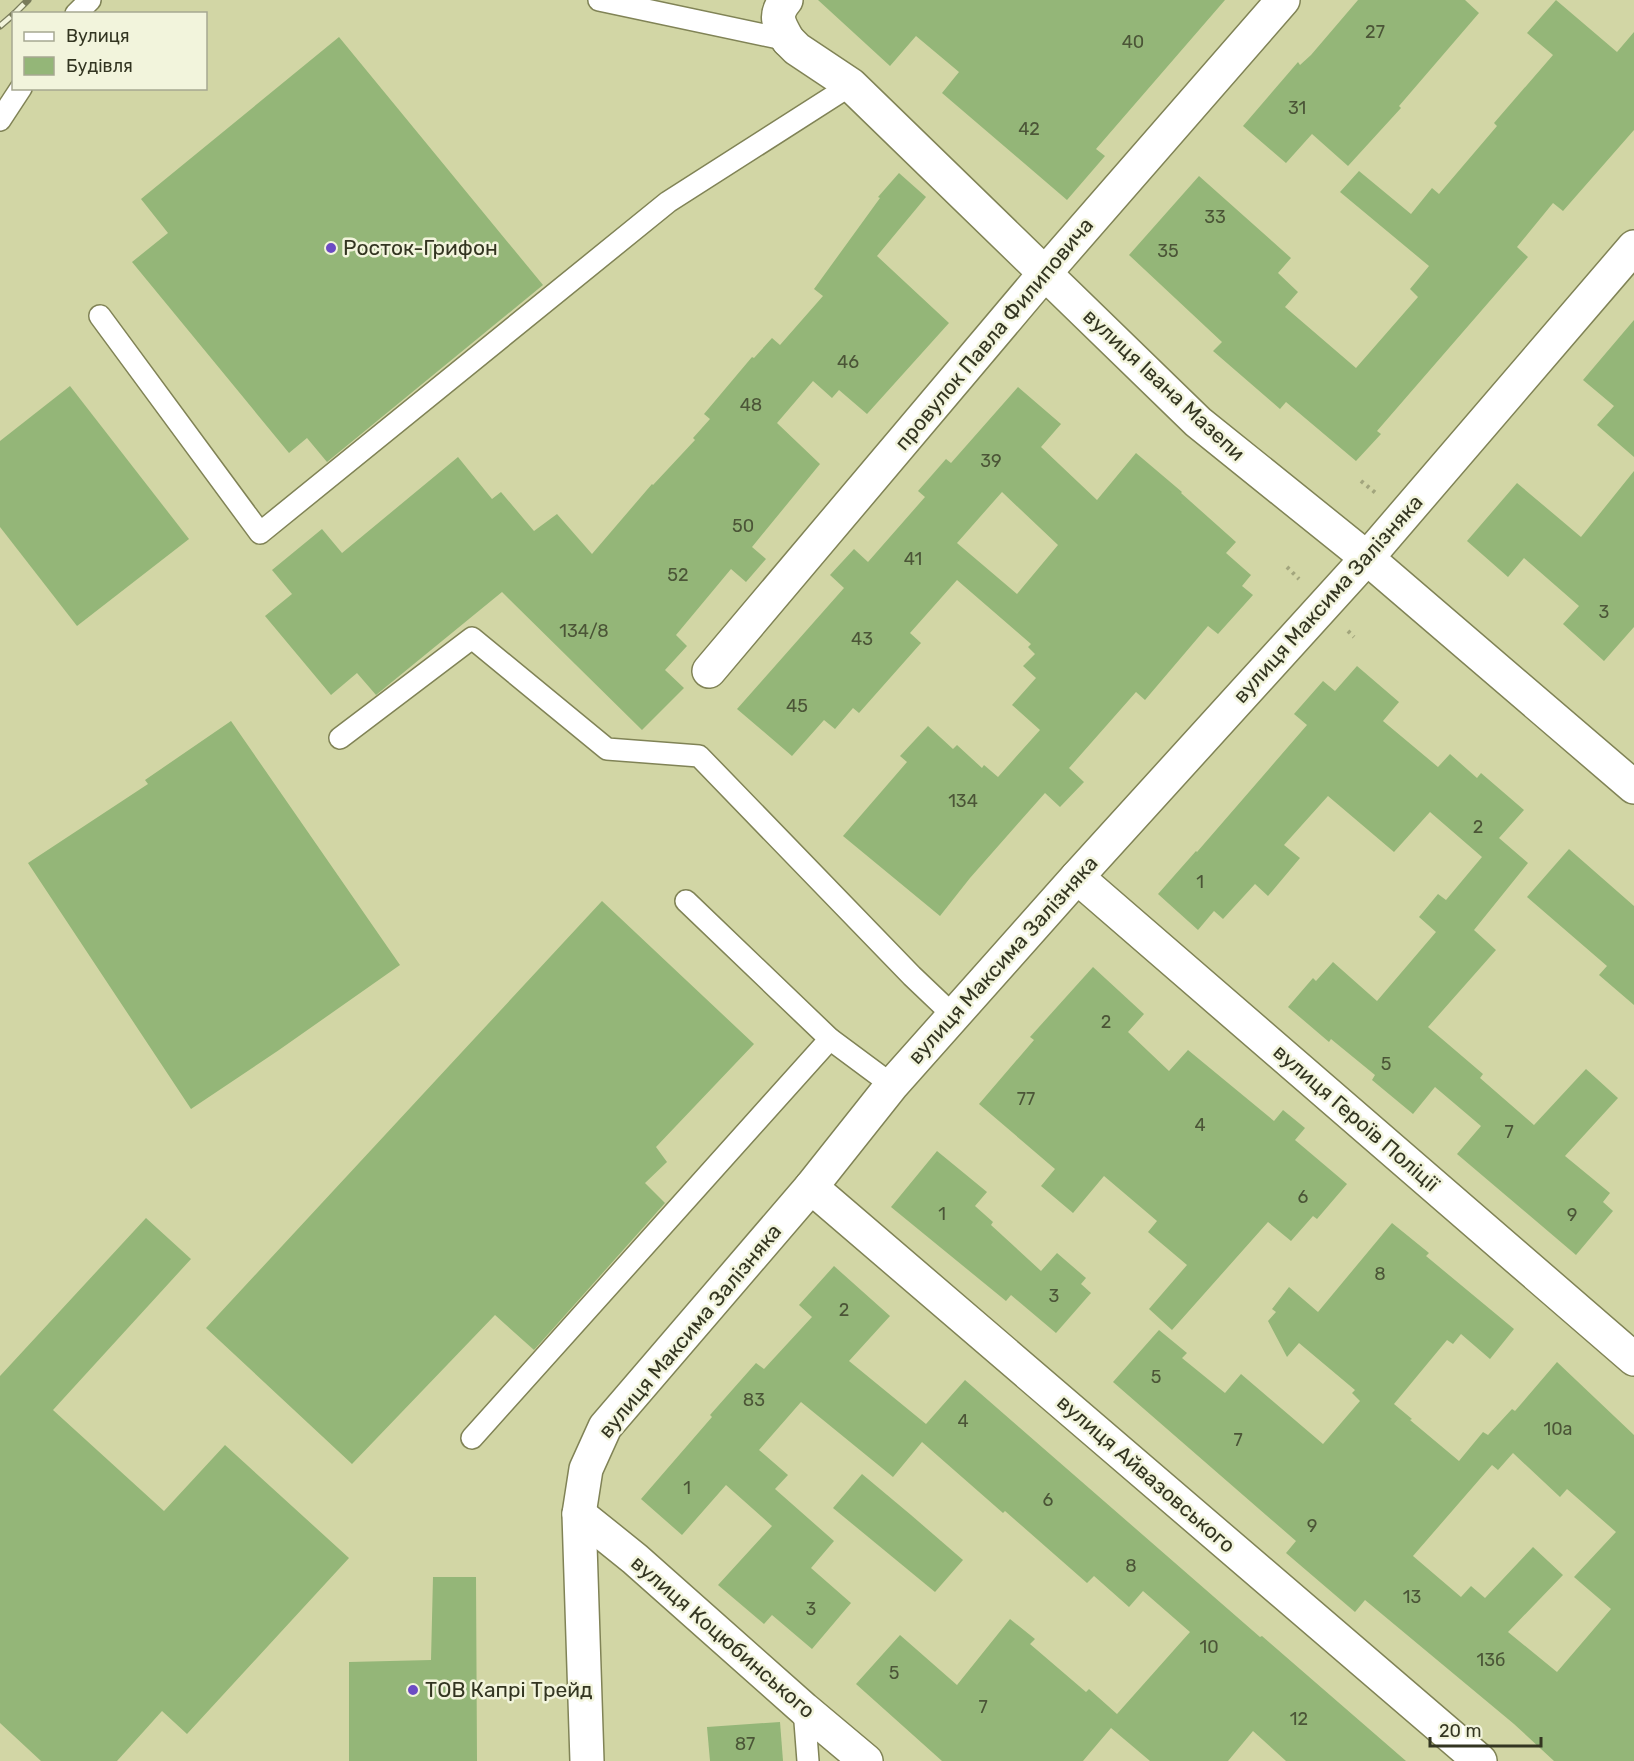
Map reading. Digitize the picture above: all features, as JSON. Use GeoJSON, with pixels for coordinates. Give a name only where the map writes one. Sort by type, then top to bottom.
{"type":"FeatureCollection","features":[{"type":"Feature","properties":{"kind":"street"},"geometry":{"type":"LineString","coordinates":[[786,0],[779,8],[778,16],[788,40]]}},
{"type":"Feature","properties":{"kind":"street","name":"провулок Павла Филиповича"},"geometry":{"type":"LineString","coordinates":[[709,671],[1045,273],[1282,0]]}},
{"type":"Feature","properties":{"kind":"street","name":"вулиця Івана Мазепи"},"geometry":{"type":"LineString","coordinates":[[788,40],[797,49],[851,85],[1198,422],[1367,558],[1634,787]]}},
{"type":"Feature","properties":{"kind":"street","name":"вулиця Максима Залізняка"},"geometry":{"type":"LineString","coordinates":[[587,1761],[579,1514],[586,1469],[605,1427],[811,1187],[892,1085],[953,1015],[1367,558],[1634,248]]}},
{"type":"Feature","properties":{"kind":"street","name":"вулиця Героїв Поліції"},"geometry":{"type":"LineString","coordinates":[[1077,878],[1634,1359]]}},
{"type":"Feature","properties":{"kind":"street","name":"вулиця Айвазовського"},"geometry":{"type":"LineString","coordinates":[[811,1187],[1480,1761]]}},
{"type":"Feature","properties":{"kind":"street","name":"вулиця Коцюбинського"},"geometry":{"type":"LineString","coordinates":[[579,1514],[635,1559],[866,1761]]}},
{"type":"Feature","properties":{"kind":"lane"},"geometry":{"type":"LineString","coordinates":[[78,12],[90,0]]}},
{"type":"Feature","properties":{"kind":"lane"},"geometry":{"type":"LineString","coordinates":[[600,0],[788,40]]}},
{"type":"Feature","properties":{"kind":"lane"},"geometry":{"type":"LineString","coordinates":[[100,316],[260,533],[668,202],[851,85]]}},
{"type":"Feature","properties":{"kind":"lane"},"geometry":{"type":"LineString","coordinates":[[0,120],[20,90]]}},
{"type":"Feature","properties":{"kind":"lane"},"geometry":{"type":"LineString","coordinates":[[340,738],[472,638],[608,749],[699,756],[912,976],[953,1015]]}},
{"type":"Feature","properties":{"kind":"lane"},"geometry":{"type":"LineString","coordinates":[[686,901],[830,1039],[892,1085]]}},
{"type":"Feature","properties":{"kind":"lane"},"geometry":{"type":"LineString","coordinates":[[472,1438],[830,1039]]}},
{"type":"Feature","properties":{"kind":"lane"},"geometry":{"type":"LineString","coordinates":[[804,1709],[808,1761]]}},
{"type":"Feature","properties":{"kind":"path"},"geometry":{"type":"LineString","coordinates":[[1361,481],[1381,498]]}},
{"type":"Feature","properties":{"kind":"path"},"geometry":{"type":"LineString","coordinates":[[1287,567],[1302,583]]}},
{"type":"Feature","properties":{"kind":"building"},"geometry":{"type":"Polygon","coordinates":[[[818,0],[1225,0],[1096,149],[1105,156],[1067,200],[942,93],[959,72],[916,36],[890,66],[818,0]]]}},
{"type":"Feature","properties":{"kind":"building"},"geometry":{"type":"Polygon","coordinates":[[[1358,0],[1465,0],[1479,13],[1399,106],[1401,108],[1348,166],[1312,134],[1286,163],[1243,126],[1298,62],[1300,65],[1311,55],[1358,0]]]}},
{"type":"Feature","properties":{"kind":"building"},"geometry":{"type":"Polygon","coordinates":[[[1556,0],[1617,52],[1634,32],[1634,130],[1563,211],[1553,203],[1517,247],[1528,257],[1377,431],[1381,434],[1356,461],[1286,402],[1280,409],[1213,351],[1222,342],[1129,255],[1199,176],[1291,258],[1278,273],[1298,292],[1285,307],[1356,368],[1418,297],[1410,289],[1429,266],[1340,192],[1359,171],[1411,214],[1432,188],[1439,194],[1497,126],[1494,123],[1553,55],[1527,33],[1556,0]]]}},
{"type":"Feature","properties":{"kind":"building","name":"Росток-Грифон"},"geometry":{"type":"Polygon","coordinates":[[[339,37],[543,285],[327,462],[307,438],[289,453],[132,262],[168,233],[141,199],[339,37]]]}},
{"type":"Feature","properties":{"kind":"building"},"geometry":{"type":"Polygon","coordinates":[[[899,173],[926,197],[877,256],[949,323],[867,414],[839,390],[832,398],[813,381],[777,423],[820,464],[752,547],[766,559],[746,582],[731,569],[676,635],[687,646],[665,670],[684,688],[642,730],[502,592],[376,695],[357,673],[331,695],[265,616],[292,594],[272,570],[322,529],[342,553],[458,457],[492,499],[501,492],[534,531],[557,514],[592,554],[652,484],[695,440],[693,438],[710,419],[704,414],[752,357],[754,358],[772,338],[780,345],[823,296],[814,289],[880,198],[878,197],[899,173]]]}},
{"type":"Feature","properties":{"kind":"building"},"geometry":{"type":"Polygon","coordinates":[[[1634,320],[1634,457],[1597,425],[1614,406],[1583,380],[1634,320]]]}},
{"type":"Feature","properties":{"kind":"building"},"geometry":{"type":"Polygon","coordinates":[[[70,386],[189,539],[77,626],[0,527],[0,441],[70,386]]]}},
{"type":"Feature","properties":{"kind":"building"},"geometry":{"type":"Polygon","coordinates":[[[1018,387],[1061,424],[1041,447],[1097,500],[1136,453],[1236,542],[1226,553],[1251,575],[1242,586],[1253,595],[1218,634],[1208,626],[1145,700],[1136,692],[1069,768],[1084,782],[1060,807],[1045,793],[970,878],[940,916],[843,836],[907,762],[900,756],[928,726],[953,749],[957,745],[982,768],[984,765],[998,777],[1040,730],[1012,705],[1036,678],[1023,666],[1035,654],[1028,647],[1031,644],[957,580],[910,633],[921,643],[859,713],[853,708],[835,729],[824,720],[792,756],[737,709],[844,588],[830,575],[854,549],[868,562],[925,497],[918,491],[946,459],[951,463],[1018,387]],[[1002,492],[957,543],[1017,594],[1058,545],[1002,492]]]}},
{"type":"Feature","properties":{"kind":"building"},"geometry":{"type":"Polygon","coordinates":[[[1634,471],[1634,627],[1604,661],[1563,624],[1579,606],[1524,558],[1508,577],[1467,541],[1517,483],[1581,537],[1634,471]]]}},
{"type":"Feature","properties":{"kind":"building"},"geometry":{"type":"Polygon","coordinates":[[[1357,666],[1399,702],[1383,721],[1438,767],[1450,754],[1477,778],[1481,773],[1524,810],[1499,838],[1528,863],[1474,930],[1496,950],[1428,1027],[1483,1074],[1480,1078],[1534,1125],[1586,1069],[1618,1098],[1565,1156],[1610,1193],[1603,1202],[1613,1211],[1576,1255],[1457,1154],[1481,1126],[1435,1087],[1413,1114],[1372,1080],[1375,1075],[1331,1039],[1329,1042],[1288,1007],[1313,978],[1316,981],[1333,962],[1377,1001],[1436,932],[1419,917],[1438,894],[1446,900],[1482,857],[1430,812],[1394,852],[1328,796],[1284,845],[1300,858],[1268,896],[1255,884],[1223,919],[1214,911],[1198,930],[1158,894],[1307,725],[1294,714],[1323,681],[1335,691],[1357,666]]]}},
{"type":"Feature","properties":{"kind":"building"},"geometry":{"type":"Polygon","coordinates":[[[231,721],[400,965],[191,1109],[28,863],[148,784],[145,780],[231,721]]]}},
{"type":"Feature","properties":{"kind":"building"},"geometry":{"type":"Polygon","coordinates":[[[1569,849],[1634,906],[1634,1005],[1599,975],[1607,966],[1527,897],[1569,849]]]}},
{"type":"Feature","properties":{"kind":"building"},"geometry":{"type":"Polygon","coordinates":[[[602,901],[754,1044],[656,1147],[667,1162],[645,1183],[665,1203],[534,1350],[495,1315],[352,1464],[206,1328],[602,901]]]}},
{"type":"Feature","properties":{"kind":"building"},"geometry":{"type":"Polygon","coordinates":[[[1093,967],[1144,1014],[1128,1032],[1169,1071],[1188,1050],[1274,1121],[1283,1110],[1305,1128],[1295,1140],[1347,1184],[1317,1219],[1313,1216],[1291,1241],[1268,1222],[1172,1330],[1149,1309],[1187,1265],[1148,1232],[1157,1221],[1104,1176],[1073,1213],[1041,1186],[1055,1169],[979,1104],[1034,1040],[1030,1037],[1093,967]]]}},
{"type":"Feature","properties":{"kind":"building"},"geometry":{"type":"Polygon","coordinates":[[[937,1151],[987,1192],[975,1206],[993,1222],[991,1225],[1041,1271],[1057,1253],[1086,1278],[1081,1284],[1091,1293],[1056,1333],[1011,1295],[1006,1301],[891,1207],[937,1151]]]}},
{"type":"Feature","properties":{"kind":"building"},"geometry":{"type":"Polygon","coordinates":[[[146,1218],[191,1259],[53,1410],[164,1511],[225,1445],[349,1558],[187,1734],[162,1711],[117,1761],[41,1761],[0,1723],[0,1376],[146,1218]]]}},
{"type":"Feature","properties":{"kind":"building"},"geometry":{"type":"Polygon","coordinates":[[[1392,1223],[1429,1253],[1426,1256],[1514,1329],[1490,1359],[1461,1334],[1453,1344],[1447,1340],[1394,1404],[1412,1419],[1410,1420],[1459,1461],[1483,1432],[1488,1435],[1512,1409],[1515,1411],[1557,1362],[1634,1435],[1634,1761],[1554,1761],[1514,1724],[1365,1600],[1355,1612],[1286,1553],[1296,1541],[1113,1382],[1159,1330],[1187,1353],[1182,1358],[1225,1393],[1241,1374],[1323,1444],[1360,1401],[1352,1393],[1355,1390],[1299,1343],[1287,1357],[1268,1321],[1276,1312],[1272,1309],[1289,1287],[1318,1312],[1392,1223]],[[1513,1453],[1498,1470],[1492,1465],[1413,1556],[1461,1597],[1471,1586],[1485,1598],[1533,1547],[1563,1575],[1508,1632],[1557,1672],[1611,1609],[1574,1577],[1616,1532],[1567,1489],[1560,1497],[1513,1453]]]}},
{"type":"Feature","properties":{"kind":"building"},"geometry":{"type":"Polygon","coordinates":[[[834,1266],[890,1316],[849,1361],[926,1424],[965,1380],[1406,1761],[1286,1761],[1253,1731],[1228,1761],[1150,1761],[1111,1728],[1083,1761],[942,1761],[856,1684],[900,1635],[957,1685],[1010,1619],[1035,1639],[1030,1644],[1086,1692],[1089,1689],[1117,1714],[1190,1632],[1143,1591],[1129,1607],[1094,1576],[1087,1583],[922,1442],[893,1477],[801,1402],[759,1450],[788,1475],[775,1489],[834,1541],[811,1568],[851,1603],[812,1649],[772,1615],[764,1624],[718,1585],[772,1526],[726,1485],[682,1535],[641,1499],[756,1363],[764,1369],[812,1317],[799,1305],[834,1266]]]}},
{"type":"Feature","properties":{"kind":"building"},"geometry":{"type":"Polygon","coordinates":[[[862,1474],[963,1560],[935,1592],[833,1508],[862,1474]]]}},
{"type":"Feature","properties":{"kind":"building","name":"ТОВ Капрі Трейд"},"geometry":{"type":"Polygon","coordinates":[[[433,1577],[476,1577],[477,1761],[349,1761],[349,1662],[431,1660],[433,1577]]]}},
{"type":"Feature","properties":{"kind":"building"},"geometry":{"type":"Polygon","coordinates":[[[780,1722],[783,1761],[710,1761],[707,1727],[780,1722]]]}},
{"type":"Feature","properties":{"kind":"railway"},"geometry":{"type":"LineString","coordinates":[[16,12],[28,0]]}},
{"type":"Feature","properties":{"kind":"railway"},"geometry":{"type":"LineString","coordinates":[[0,26],[12,16]]}},
{"type":"Feature","properties":{"kind":"place","name":"Росток-Грифон"},"geometry":{"type":"Point","coordinates":[331,248]}},
{"type":"Feature","properties":{"kind":"place","name":"ТОВ Капрі Трейд"},"geometry":{"type":"Point","coordinates":[413,1690]}}]}
